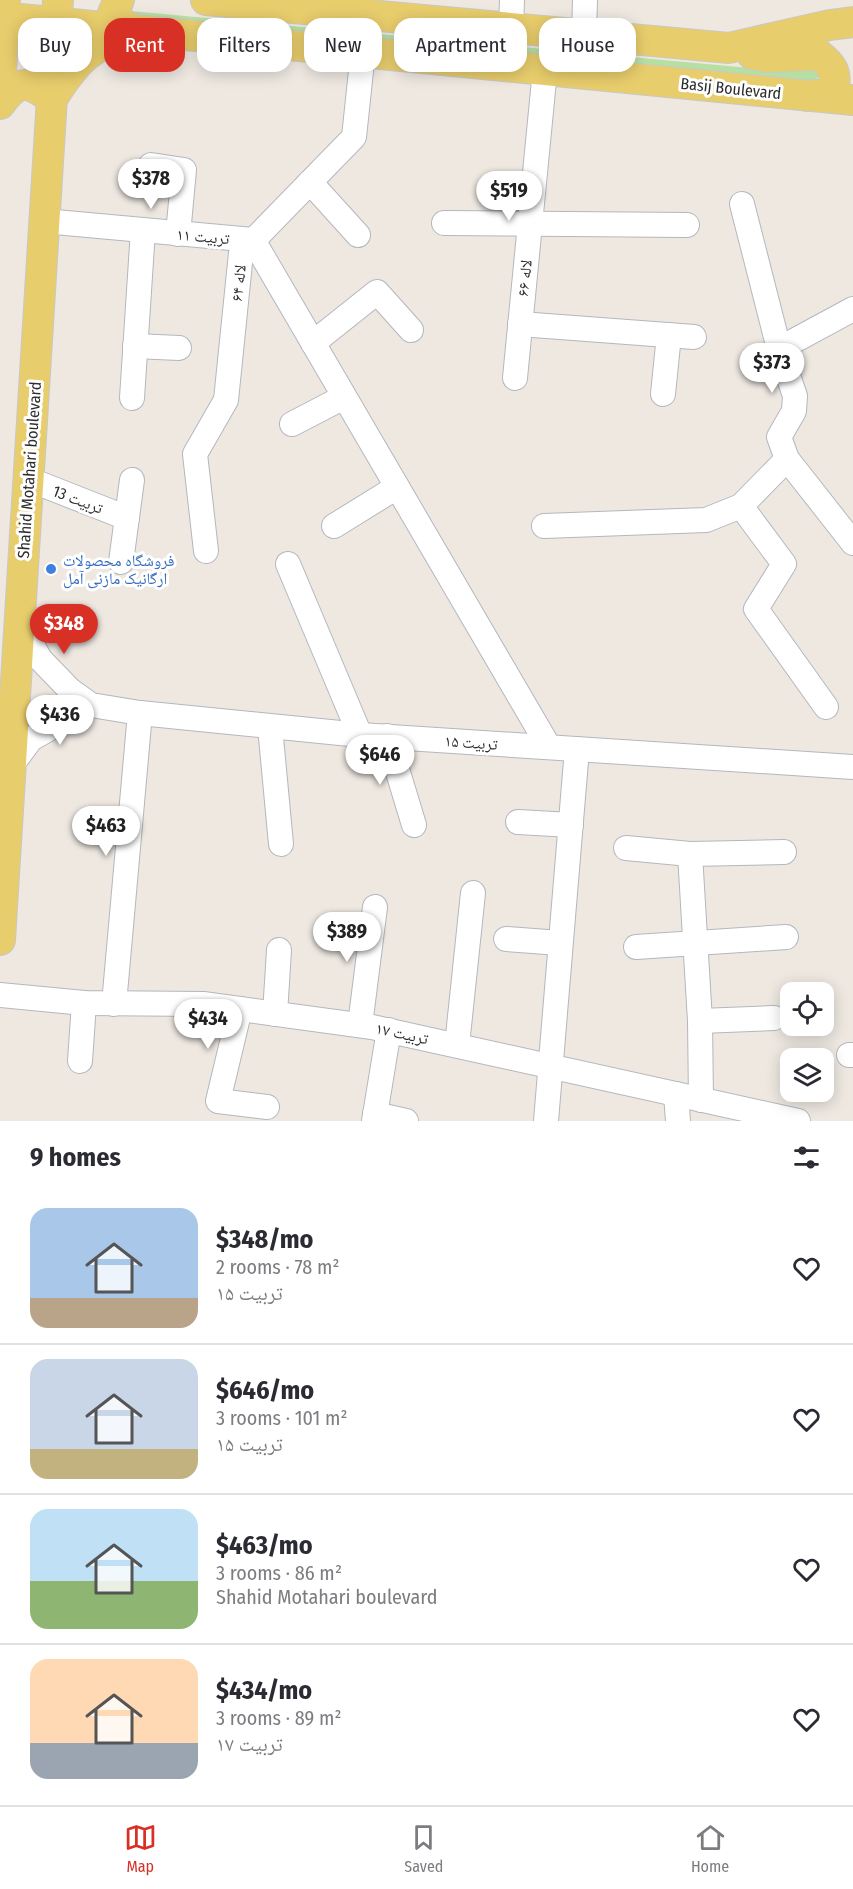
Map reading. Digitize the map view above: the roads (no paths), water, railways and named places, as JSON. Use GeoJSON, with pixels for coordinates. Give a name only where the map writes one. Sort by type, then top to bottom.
{"type":"FeatureCollection","features":[{"type":"Feature","properties":{"kind":"main road"},"geometry":{"type":"LineString","coordinates":[[115,18],[113,13],[119,0]]}},
{"type":"Feature","properties":{"kind":"main road"},"geometry":{"type":"LineString","coordinates":[[206,0],[511,14],[539,22]]}},
{"type":"Feature","properties":{"kind":"main road","name":"Basij Boulevard"},"geometry":{"type":"LineString","coordinates":[[3,12],[57,11],[104,22]]}},
{"type":"Feature","properties":{"kind":"main road","name":"Shahid Motahari boulevard"},"geometry":{"type":"LineString","coordinates":[[0,940],[57,11]]}},
{"type":"Feature","properties":{"kind":"main road"},"geometry":{"type":"LineString","coordinates":[[0,92],[3,12]]}},
{"type":"Feature","properties":{"kind":"main road"},"geometry":{"type":"LineString","coordinates":[[729,48],[853,22]]}},
{"type":"Feature","properties":{"kind":"main road","name":"Basij Boulevard"},"geometry":{"type":"LineString","coordinates":[[185,34],[304,46]]}},
{"type":"Feature","properties":{"kind":"main road"},"geometry":{"type":"LineString","coordinates":[[636,40],[729,48],[766,57],[819,55],[832,68],[835,83],[833,89],[826,94],[808,96]]}},
{"type":"Feature","properties":{"kind":"main road"},"geometry":{"type":"LineString","coordinates":[[0,104],[10,90],[22,85],[35,86],[52,99],[81,59],[104,45]]}},
{"type":"Feature","properties":{"kind":"main road","name":"Basij Boulevard"},"geometry":{"type":"LineString","coordinates":[[382,54],[539,70]]}},
{"type":"Feature","properties":{"kind":"main road","name":"Basij Boulevard"},"geometry":{"type":"LineString","coordinates":[[564,72],[853,100]]}},
{"type":"Feature","properties":{"kind":"street"},"geometry":{"type":"LineString","coordinates":[[584,18],[585,0]]}},
{"type":"Feature","properties":{"kind":"street","name":"لاله ۶۴"},"geometry":{"type":"LineString","coordinates":[[206,551],[195,454],[226,400],[241,253],[354,137],[361,72]]}},
{"type":"Feature","properties":{"kind":"street","name":"لاله ۶۶"},"geometry":{"type":"LineString","coordinates":[[514,378],[544,72]]}},
{"type":"Feature","properties":{"kind":"street"},"geometry":{"type":"LineString","coordinates":[[151,165],[184,170],[178,234]]}},
{"type":"Feature","properties":{"kind":"street"},"geometry":{"type":"LineString","coordinates":[[310,182],[358,235]]}},
{"type":"Feature","properties":{"kind":"street"},"geometry":{"type":"LineString","coordinates":[[742,204],[779,349],[795,396],[794,411],[779,437],[787,459],[853,543]]}},
{"type":"Feature","properties":{"kind":"street","name":"تربیت ۱۱"},"geometry":{"type":"LineString","coordinates":[[44,221],[253,240]]}},
{"type":"Feature","properties":{"kind":"street"},"geometry":{"type":"LineString","coordinates":[[444,223],[687,225]]}},
{"type":"Feature","properties":{"kind":"street"},"geometry":{"type":"LineString","coordinates":[[132,398],[143,230]]}},
{"type":"Feature","properties":{"kind":"street"},"geometry":{"type":"LineString","coordinates":[[253,240],[549,747]]}},
{"type":"Feature","properties":{"kind":"street"},"geometry":{"type":"LineString","coordinates":[[313,343],[377,292],[411,330]]}},
{"type":"Feature","properties":{"kind":"street"},"geometry":{"type":"LineString","coordinates":[[779,349],[851,314]]}},
{"type":"Feature","properties":{"kind":"street"},"geometry":{"type":"LineString","coordinates":[[520,324],[694,337]]}},
{"type":"Feature","properties":{"kind":"street"},"geometry":{"type":"LineString","coordinates":[[663,394],[669,335]]}},
{"type":"Feature","properties":{"kind":"street"},"geometry":{"type":"LineString","coordinates":[[135,346],[179,348]]}},
{"type":"Feature","properties":{"kind":"street"},"geometry":{"type":"LineString","coordinates":[[292,424],[345,397]]}},
{"type":"Feature","properties":{"kind":"street"},"geometry":{"type":"LineString","coordinates":[[544,526],[706,520],[741,506],[787,459]]}},
{"type":"Feature","properties":{"kind":"street","name":"تربیت 13"},"geometry":{"type":"LineString","coordinates":[[28,479],[127,518]]}},
{"type":"Feature","properties":{"kind":"street"},"geometry":{"type":"LineString","coordinates":[[121,562],[132,480]]}},
{"type":"Feature","properties":{"kind":"street"},"geometry":{"type":"LineString","coordinates":[[334,526],[397,487]]}},
{"type":"Feature","properties":{"kind":"street"},"geometry":{"type":"LineString","coordinates":[[741,506],[784,564],[756,609],[826,707]]}},
{"type":"Feature","properties":{"kind":"street"},"geometry":{"type":"LineString","coordinates":[[288,564],[360,735]]}},
{"type":"Feature","properties":{"kind":"street","name":"تربیت ۱۵"},"geometry":{"type":"LineString","coordinates":[[20,621],[40,659],[70,690],[91,705],[140,714],[360,735],[853,767]]}},
{"type":"Feature","properties":{"kind":"street"},"geometry":{"type":"LineString","coordinates":[[11,766],[32,739],[91,705]]}},
{"type":"Feature","properties":{"kind":"street"},"geometry":{"type":"LineString","coordinates":[[114,1004],[140,714]]}},
{"type":"Feature","properties":{"kind":"street"},"geometry":{"type":"LineString","coordinates":[[270,727],[281,844]]}},
{"type":"Feature","properties":{"kind":"street"},"geometry":{"type":"LineString","coordinates":[[387,736],[414,825]]}},
{"type":"Feature","properties":{"kind":"street"},"geometry":{"type":"LineString","coordinates":[[546,1121],[577,749]]}},
{"type":"Feature","properties":{"kind":"street"},"geometry":{"type":"LineString","coordinates":[[518,822],[571,825]]}},
{"type":"Feature","properties":{"kind":"street"},"geometry":{"type":"LineString","coordinates":[[626,848],[690,854],[784,852]]}},
{"type":"Feature","properties":{"kind":"street"},"geometry":{"type":"LineString","coordinates":[[690,854],[696,943],[701,1100]]}},
{"type":"Feature","properties":{"kind":"street"},"geometry":{"type":"LineString","coordinates":[[457,1046],[472,893]]}},
{"type":"Feature","properties":{"kind":"street"},"geometry":{"type":"LineString","coordinates":[[360,1025],[375,907]]}},
{"type":"Feature","properties":{"kind":"street"},"geometry":{"type":"LineString","coordinates":[[636,947],[786,937]]}},
{"type":"Feature","properties":{"kind":"street"},"geometry":{"type":"LineString","coordinates":[[506,939],[560,943]]}},
{"type":"Feature","properties":{"kind":"street"},"geometry":{"type":"LineString","coordinates":[[275,1014],[279,950]]}},
{"type":"Feature","properties":{"kind":"street","name":"تربیت ۱۷"},"geometry":{"type":"LineString","coordinates":[[0,994],[84,1003],[203,1004],[360,1025],[798,1121]]}},
{"type":"Feature","properties":{"kind":"street"},"geometry":{"type":"LineString","coordinates":[[80,1061],[84,1003]]}},
{"type":"Feature","properties":{"kind":"street"},"geometry":{"type":"LineString","coordinates":[[240,1009],[218,1101],[267,1107]]}},
{"type":"Feature","properties":{"kind":"street"},"geometry":{"type":"LineString","coordinates":[[699,1021],[774,1018]]}},
{"type":"Feature","properties":{"kind":"street"},"geometry":{"type":"LineString","coordinates":[[389,1030],[374,1117],[406,1121]]}},
{"type":"Feature","properties":{"kind":"street"},"geometry":{"type":"LineString","coordinates":[[676,1094],[678,1121]]}},
{"type":"Feature","properties":{"kind":"place","name":"فروشگاه محصولات ارگانیک مازنی آمل"},"geometry":{"type":"Point","coordinates":[51,569]}}]}
